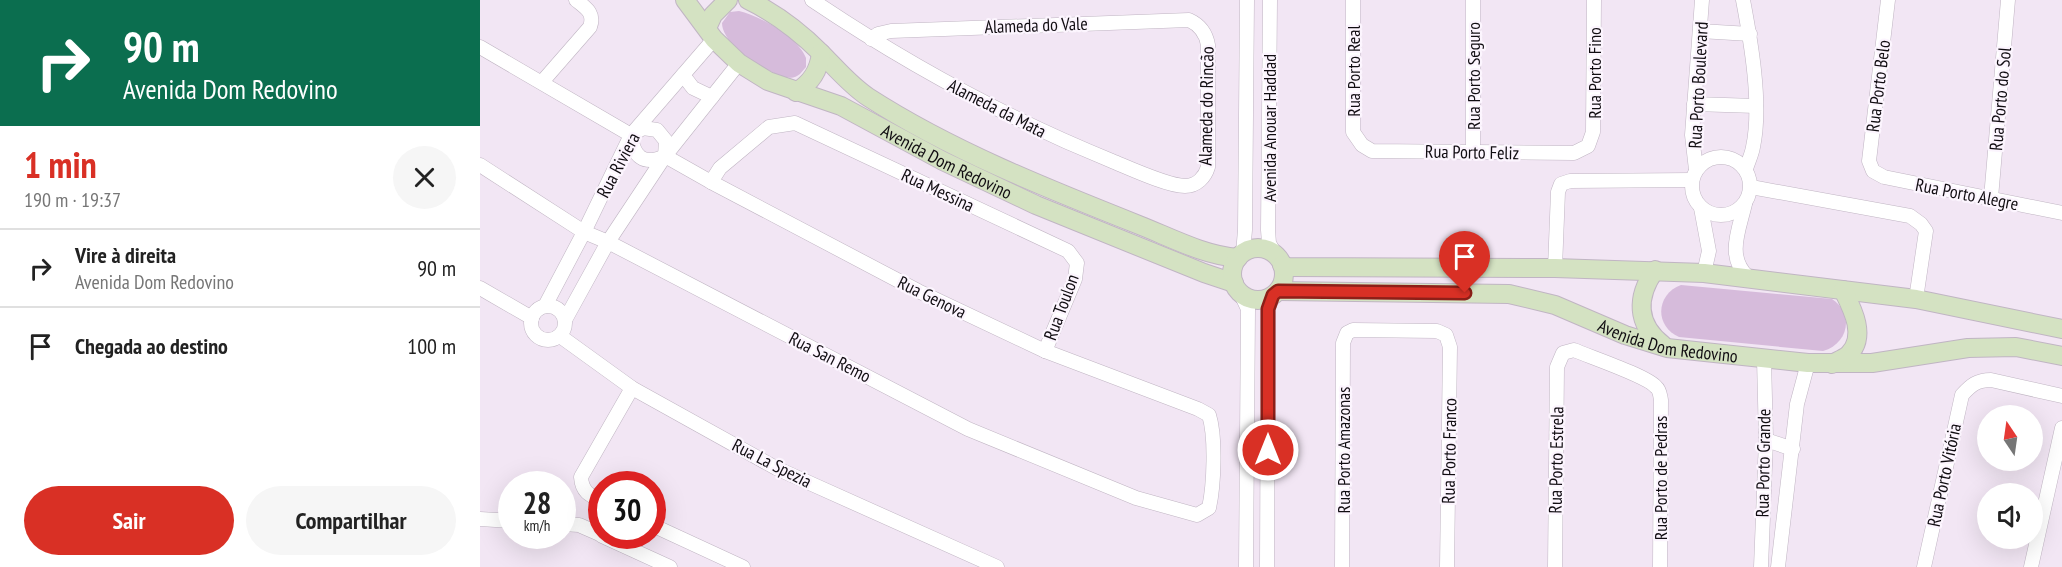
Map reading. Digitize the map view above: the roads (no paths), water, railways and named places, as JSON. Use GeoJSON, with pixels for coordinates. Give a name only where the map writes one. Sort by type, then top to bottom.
{"type":"FeatureCollection","features":[{"type":"Feature","properties":{"kind":"street"},"geometry":{"type":"LineString","coordinates":[[542,82],[590,27],[592,20],[590,12],[576,0]]}},
{"type":"Feature","properties":{"kind":"street","name":"Avenida Dom Redovino"},"geometry":{"type":"LineString","coordinates":[[685,0],[710,34],[740,63],[768,81],[856,113],[943,161],[1036,205],[1204,273],[1238,289],[1254,300],[1267,298],[1276,293],[1509,294],[1555,305],[1625,335],[1667,348],[1808,363],[1872,363],[1968,348],[2016,347],[2062,356]]}},
{"type":"Feature","properties":{"kind":"street"},"geometry":{"type":"LineString","coordinates":[[710,34],[714,15],[728,0]]}},
{"type":"Feature","properties":{"kind":"street","name":"Avenida Dom Redovino"},"geometry":{"type":"LineString","coordinates":[[748,0],[782,20],[866,96],[918,125],[997,165],[1092,207],[1211,254],[1241,255],[1256,248],[1269,251],[1288,267],[1555,268],[1704,273],[1916,299],[2062,329]]}},
{"type":"Feature","properties":{"kind":"street","name":"Alameda da Mata"},"geometry":{"type":"LineString","coordinates":[[812,0],[871,39],[944,81],[1047,134],[1168,182],[1183,186],[1195,184]]}},
{"type":"Feature","properties":{"kind":"street","name":"Avenida Anouar Haddad"},"geometry":{"type":"LineString","coordinates":[[1241,255],[1245,230],[1248,0]]}},
{"type":"Feature","properties":{"kind":"street","name":"Avenida Anouar Haddad"},"geometry":{"type":"LineString","coordinates":[[1270,0],[1268,230],[1269,243],[1279,260]]}},
{"type":"Feature","properties":{"kind":"street","name":"Rua Porto Real"},"geometry":{"type":"LineString","coordinates":[[1353,0],[1352,116],[1353,132],[1358,140]]}},
{"type":"Feature","properties":{"kind":"street","name":"Rua Porto Seguro"},"geometry":{"type":"LineString","coordinates":[[1473,0],[1473,152]]}},
{"type":"Feature","properties":{"kind":"street","name":"Rua Porto Fino"},"geometry":{"type":"LineString","coordinates":[[1588,146],[1593,132],[1594,0]]}},
{"type":"Feature","properties":{"kind":"street","name":"Rua Porto Boulevard"},"geometry":{"type":"LineString","coordinates":[[1694,175],[1692,135],[1702,0]]}},
{"type":"Feature","properties":{"kind":"street"},"geometry":{"type":"LineString","coordinates":[[1743,0],[1750,34],[1756,106],[1753,147],[1746,169]]}},
{"type":"Feature","properties":{"kind":"street","name":"Rua Porto Belo"},"geometry":{"type":"LineString","coordinates":[[1873,171],[1869,161],[1888,0]]}},
{"type":"Feature","properties":{"kind":"street","name":"Rua Porto do Sol"},"geometry":{"type":"LineString","coordinates":[[1991,198],[2008,0]]}},
{"type":"Feature","properties":{"kind":"street","name":"Alameda do Vale"},"geometry":{"type":"LineString","coordinates":[[871,39],[878,34],[891,32],[992,27],[1189,20],[1200,27]]}},
{"type":"Feature","properties":{"kind":"street","name":"Alameda do Rincão"},"geometry":{"type":"LineString","coordinates":[[1195,184],[1203,177],[1208,167],[1208,45],[1200,27]]}},
{"type":"Feature","properties":{"kind":"street"},"geometry":{"type":"LineString","coordinates":[[1700,30],[1750,34]]}},
{"type":"Feature","properties":{"kind":"street","name":"Rua Riviera"},"geometry":{"type":"LineString","coordinates":[[545,306],[631,135],[683,75],[710,34]]}},
{"type":"Feature","properties":{"kind":"street","name":"Rua Genova"},"geometry":{"type":"LineString","coordinates":[[480,47],[631,135],[632,148],[641,158],[654,161],[665,156],[918,291],[1045,351],[1209,415]]}},
{"type":"Feature","properties":{"kind":"street"},"geometry":{"type":"LineString","coordinates":[[796,92],[816,74],[821,53]]}},
{"type":"Feature","properties":{"kind":"street","name":"Rua Riviera"},"geometry":{"type":"LineString","coordinates":[[565,320],[608,242],[665,156],[740,63]]}},
{"type":"Feature","properties":{"kind":"street"},"geometry":{"type":"LineString","coordinates":[[683,75],[693,88],[712,97]]}},
{"type":"Feature","properties":{"kind":"street"},"geometry":{"type":"LineString","coordinates":[[1694,104],[1756,106]]}},
{"type":"Feature","properties":{"kind":"street","name":"Rua Messina"},"geometry":{"type":"LineString","coordinates":[[711,182],[720,168],[769,127],[795,123],[1068,252],[1077,263]]}},
{"type":"Feature","properties":{"kind":"street"},"geometry":{"type":"LineString","coordinates":[[631,135],[643,128],[657,130],[666,141],[665,156]]}},
{"type":"Feature","properties":{"kind":"street","name":"Rua Porto Feliz"},"geometry":{"type":"LineString","coordinates":[[1358,140],[1372,151],[1574,153],[1588,146]]}},
{"type":"Feature","properties":{"kind":"street"},"geometry":{"type":"LineString","coordinates":[[1745,204],[1729,214],[1720,215],[1701,208],[1692,190],[1694,175],[1703,162],[1722,156],[1739,162],[1750,177],[1751,187],[1745,204],[1735,255],[1738,268],[1748,277]]}},
{"type":"Feature","properties":{"kind":"street","name":"Rua San Remo"},"geometry":{"type":"LineString","coordinates":[[480,165],[584,232],[608,242],[968,429],[1136,498],[1197,515],[1209,508],[1212,496],[1213,427],[1209,415]]}},
{"type":"Feature","properties":{"kind":"street","name":"Rua Porto Alegre"},"geometry":{"type":"LineString","coordinates":[[1873,171],[1884,177],[2062,213]]}},
{"type":"Feature","properties":{"kind":"street"},"geometry":{"type":"LineString","coordinates":[[1555,268],[1558,192],[1561,184],[1570,180],[1694,175]]}},
{"type":"Feature","properties":{"kind":"street"},"geometry":{"type":"LineString","coordinates":[[1751,187],[1910,216],[1926,231],[1916,299]]}},
{"type":"Feature","properties":{"kind":"street"},"geometry":{"type":"LineString","coordinates":[[1701,208],[1709,251],[1704,273]]}},
{"type":"Feature","properties":{"kind":"street"},"geometry":{"type":"LineString","coordinates":[[1241,255],[1232,270],[1248,309],[1246,567]]}},
{"type":"Feature","properties":{"kind":"street"},"geometry":{"type":"LineString","coordinates":[[1267,567],[1268,309],[1284,279],[1279,260]]}},
{"type":"Feature","properties":{"kind":"street","name":"Rua Toulon"},"geometry":{"type":"LineString","coordinates":[[1045,351],[1075,279],[1077,263]]}},
{"type":"Feature","properties":{"kind":"street"},"geometry":{"type":"LineString","coordinates":[[1655,270],[1648,281],[1642,300],[1643,316],[1646,330],[1667,348]]}},
{"type":"Feature","properties":{"kind":"street"},"geometry":{"type":"LineString","coordinates":[[480,288],[532,318]]}},
{"type":"Feature","properties":{"kind":"street"},"geometry":{"type":"LineString","coordinates":[[1832,364],[1850,354],[1857,338],[1856,314],[1843,290]]}},
{"type":"Feature","properties":{"kind":"street"},"geometry":{"type":"LineString","coordinates":[[545,306],[554,307],[561,312],[565,320],[560,336],[552,340],[543,339],[532,327],[532,318],[537,310],[545,306]]}},
{"type":"Feature","properties":{"kind":"street","name":"Rua Porto Franco"},"geometry":{"type":"LineString","coordinates":[[1347,333],[1353,330],[1437,331],[1446,335],[1450,347],[1447,567]]}},
{"type":"Feature","properties":{"kind":"street","name":"Rua Porto Amazonas"},"geometry":{"type":"LineString","coordinates":[[1342,567],[1343,343],[1347,333]]}},
{"type":"Feature","properties":{"kind":"street","name":"Rua La Spezia"},"geometry":{"type":"LineString","coordinates":[[560,336],[632,388],[776,468],[997,567]]}},
{"type":"Feature","properties":{"kind":"street","name":"Rua Porto de Pedras"},"geometry":{"type":"LineString","coordinates":[[1563,353],[1574,350],[1654,384],[1659,390],[1660,567]]}},
{"type":"Feature","properties":{"kind":"street","name":"Rua Porto Estrela"},"geometry":{"type":"LineString","coordinates":[[1555,567],[1557,367],[1563,353]]}},
{"type":"Feature","properties":{"kind":"street","name":"Rua Porto Grande"},"geometry":{"type":"LineString","coordinates":[[1761,567],[1766,440],[1764,359]]}},
{"type":"Feature","properties":{"kind":"street","name":"Rua Porto Grande"},"geometry":{"type":"LineString","coordinates":[[1778,567],[1797,404],[1808,363]]}},
{"type":"Feature","properties":{"kind":"street","name":"Rua Porto Vitória"},"geometry":{"type":"LineString","coordinates":[[1924,567],[1962,395],[1970,385],[1982,380],[1991,380],[2062,396]]}},
{"type":"Feature","properties":{"kind":"street"},"geometry":{"type":"LineString","coordinates":[[588,495],[582,487],[581,477],[632,388]]}},
{"type":"Feature","properties":{"kind":"street"},"geometry":{"type":"LineString","coordinates":[[2031,567],[2062,428]]}},
{"type":"Feature","properties":{"kind":"street"},"geometry":{"type":"LineString","coordinates":[[1766,440],[1792,449]]}},
{"type":"Feature","properties":{"kind":"street"},"geometry":{"type":"LineString","coordinates":[[480,519],[498,520]]}},
{"type":"Feature","properties":{"kind":"street"},"geometry":{"type":"LineString","coordinates":[[666,532],[742,567]]}},
{"type":"Feature","properties":{"kind":"street"},"geometry":{"type":"LineString","coordinates":[[632,549],[670,567]]}}]}
